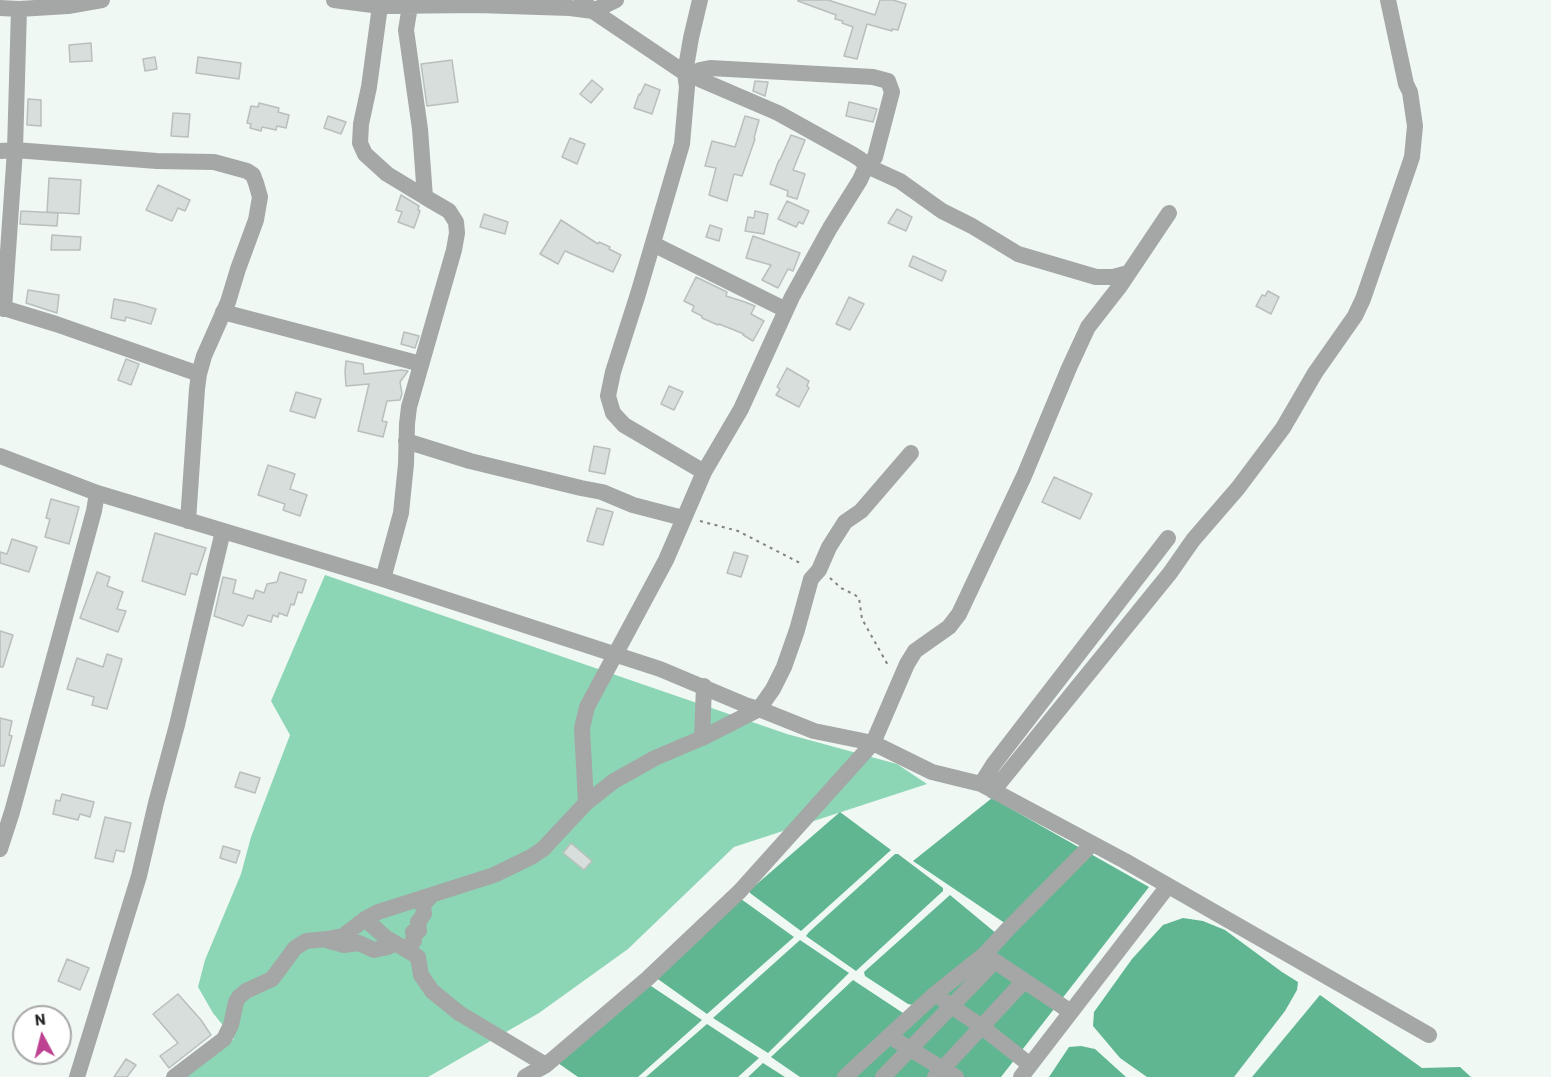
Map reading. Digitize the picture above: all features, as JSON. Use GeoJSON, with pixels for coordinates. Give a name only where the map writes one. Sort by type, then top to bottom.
{"type":"FeatureCollection","features":[{"type":"Feature","properties":{"kind":"street"},"geometry":{"type":"LineString","coordinates":[[0,8],[68,6],[102,0]]}},
{"type":"Feature","properties":{"kind":"street"},"geometry":{"type":"LineString","coordinates":[[334,0],[380,6],[411,3],[570,8],[616,0]]}},
{"type":"Feature","properties":{"kind":"street"},"geometry":{"type":"LineString","coordinates":[[700,0],[691,38],[682,144],[613,372],[608,396],[613,413],[624,425],[704,472]]}},
{"type":"Feature","properties":{"kind":"street"},"geometry":{"type":"LineString","coordinates":[[987,787],[1170,573],[1193,540],[1251,471],[1283,429],[1315,373],[1355,316],[1412,157],[1415,126],[1410,92],[1406,84],[1388,0]]}},
{"type":"Feature","properties":{"kind":"street"},"geometry":{"type":"LineString","coordinates":[[411,3],[406,30],[420,129],[425,197]]}},
{"type":"Feature","properties":{"kind":"street"},"geometry":{"type":"LineString","coordinates":[[587,5],[688,74],[778,113],[852,154],[867,166],[900,181],[942,211],[1018,254],[1096,277],[1113,277],[1128,273]]}},
{"type":"Feature","properties":{"kind":"street"},"geometry":{"type":"LineString","coordinates":[[380,6],[360,143],[365,154],[387,174],[449,211],[456,222],[457,233],[409,407],[401,513],[383,579]]}},
{"type":"Feature","properties":{"kind":"street"},"geometry":{"type":"LineString","coordinates":[[19,9],[8,151],[2,308],[56,324],[199,374]]}},
{"type":"Feature","properties":{"kind":"street"},"geometry":{"type":"LineString","coordinates":[[586,803],[582,728],[586,707],[666,560],[704,472],[741,410],[786,310],[830,228],[875,156],[892,92],[888,81],[873,77],[710,68],[688,74]]}},
{"type":"Feature","properties":{"kind":"street"},"geometry":{"type":"LineString","coordinates":[[8,151],[157,161],[214,162],[253,175],[260,197],[256,220],[228,302],[204,356],[199,374],[188,521]]}},
{"type":"Feature","properties":{"kind":"street"},"geometry":{"type":"LineString","coordinates":[[365,919],[385,937],[418,957],[421,975],[432,991],[538,1072],[647,979],[740,891],[873,743],[907,664],[915,651],[949,627],[959,614],[1024,476],[1088,327],[1120,286],[1169,213]]}},
{"type":"Feature","properties":{"kind":"street"},"geometry":{"type":"LineString","coordinates":[[653,244],[786,310]]}},
{"type":"Feature","properties":{"kind":"street"},"geometry":{"type":"LineString","coordinates":[[223,312],[421,364]]}},
{"type":"Feature","properties":{"kind":"street"},"geometry":{"type":"LineString","coordinates":[[406,441],[470,461],[602,492],[633,504],[683,518]]}},
{"type":"Feature","properties":{"kind":"street"},"geometry":{"type":"LineString","coordinates":[[174,1077],[225,1039],[239,997],[246,991],[272,979],[295,948],[306,941],[343,936],[378,912],[494,875],[531,857],[543,849],[586,803],[614,781],[655,758],[702,738],[759,709],[773,689],[784,666],[811,579],[819,570],[829,547],[845,522],[861,511],[911,453]]}},
{"type":"Feature","properties":{"kind":"street"},"geometry":{"type":"LineString","coordinates":[[0,456],[97,493],[383,579],[660,669],[747,706],[814,731],[873,743],[932,772],[987,787],[1168,886],[1429,1035]]}},
{"type":"Feature","properties":{"kind":"street"},"geometry":{"type":"LineString","coordinates":[[0,849],[15,802],[97,493]]}},
{"type":"Feature","properties":{"kind":"street"},"geometry":{"type":"LineString","coordinates":[[77,1077],[139,876],[224,531]]}},
{"type":"Feature","properties":{"kind":"street"},"geometry":{"type":"LineString","coordinates":[[987,787],[1000,757],[1168,538]]}},
{"type":"Feature","properties":{"kind":"street"},"geometry":{"type":"LineString","coordinates":[[702,738],[704,686]]}},
{"type":"Feature","properties":{"kind":"street"},"geometry":{"type":"LineString","coordinates":[[883,1077],[952,1006],[990,958],[1008,929],[1092,844]]}},
{"type":"Feature","properties":{"kind":"street"},"geometry":{"type":"LineString","coordinates":[[935,994],[982,1027],[1025,1071],[1168,886]]}},
{"type":"Feature","properties":{"kind":"street"},"geometry":{"type":"LineString","coordinates":[[322,940],[344,945],[359,943],[374,950],[400,946],[414,940],[413,932],[419,931],[418,922],[424,914],[423,905],[432,895]]}},
{"type":"Feature","properties":{"kind":"street"},"geometry":{"type":"LineString","coordinates":[[990,958],[1071,1012]]}},
{"type":"Feature","properties":{"kind":"street"},"geometry":{"type":"LineString","coordinates":[[850,1076],[935,994],[990,958]]}},
{"type":"Feature","properties":{"kind":"street"},"geometry":{"type":"LineString","coordinates":[[889,1036],[944,1074],[982,1027],[1024,981]]}},
{"type":"Feature","properties":{"kind":"shaded area"},"geometry":{"type":"Polygon","coordinates":[[[325,575],[787,734],[897,764],[927,784],[734,847],[628,949],[539,1013],[428,1077],[184,1077],[234,1039],[213,1013],[198,987],[205,960],[241,874],[251,837],[290,735],[271,701],[325,575]]]}},
{"type":"Feature","properties":{"kind":"shaded area"},"geometry":{"type":"Polygon","coordinates":[[[992,798],[1149,887],[1001,1077],[854,1077],[1012,928],[913,861],[992,798]]]}},
{"type":"Feature","properties":{"kind":"shaded area"},"geometry":{"type":"Polygon","coordinates":[[[840,812],[891,850],[801,931],[750,893],[750,890],[840,812]]]}},
{"type":"Feature","properties":{"kind":"shaded area"},"geometry":{"type":"Polygon","coordinates":[[[895,854],[943,888],[943,891],[856,971],[806,936],[895,854]]]}},
{"type":"Feature","properties":{"kind":"shaded area"},"geometry":{"type":"Polygon","coordinates":[[[950,895],[997,934],[913,1005],[865,976],[864,972],[950,895]]]}},
{"type":"Feature","properties":{"kind":"shaded area"},"geometry":{"type":"Polygon","coordinates":[[[741,899],[794,937],[707,1014],[655,977],[741,899]]]}},
{"type":"Feature","properties":{"kind":"shaded area"},"geometry":{"type":"Polygon","coordinates":[[[1183,918],[1203,921],[1225,930],[1298,982],[1297,990],[1285,1011],[1234,1077],[1147,1077],[1120,1058],[1093,1026],[1094,1012],[1132,959],[1163,925],[1183,918]]]}},
{"type":"Feature","properties":{"kind":"shaded area"},"geometry":{"type":"Polygon","coordinates":[[[800,940],[849,973],[768,1053],[713,1018],[800,940]]]}},
{"type":"Feature","properties":{"kind":"shaded area"},"geometry":{"type":"Polygon","coordinates":[[[853,980],[903,1013],[839,1077],[800,1077],[771,1057],[853,980]]]}},
{"type":"Feature","properties":{"kind":"shaded area"},"geometry":{"type":"Polygon","coordinates":[[[648,984],[702,1020],[638,1077],[578,1077],[558,1063],[648,984]]]}},
{"type":"Feature","properties":{"kind":"shaded area"},"geometry":{"type":"Polygon","coordinates":[[[1320,995],[1422,1068],[1460,1067],[1471,1077],[1252,1077],[1320,995]]]}},
{"type":"Feature","properties":{"kind":"shaded area"},"geometry":{"type":"Polygon","coordinates":[[[707,1024],[759,1058],[738,1077],[646,1077],[707,1024]]]}},
{"type":"Feature","properties":{"kind":"shaded area"},"geometry":{"type":"Polygon","coordinates":[[[1081,1046],[1095,1049],[1126,1077],[1049,1077],[1069,1047],[1081,1046]]]}},
{"type":"Feature","properties":{"kind":"shaded area"},"geometry":{"type":"Polygon","coordinates":[[[763,1063],[785,1077],[748,1077],[763,1063]]]}},
{"type":"Feature","properties":{"kind":"building"},"geometry":{"type":"Polygon","coordinates":[[[798,0],[828,0],[875,15],[880,0],[893,0],[906,4],[898,30],[892,29],[892,31],[867,24],[857,59],[844,56],[853,27],[835,19],[836,15],[798,0]]]}},
{"type":"Feature","properties":{"kind":"building"},"geometry":{"type":"Polygon","coordinates":[[[91,43],[92,61],[70,62],[69,45],[91,43]]]}},
{"type":"Feature","properties":{"kind":"building"},"geometry":{"type":"Polygon","coordinates":[[[155,57],[157,69],[145,71],[143,59],[155,57]]]}},
{"type":"Feature","properties":{"kind":"building"},"geometry":{"type":"Polygon","coordinates":[[[198,57],[241,63],[239,79],[196,73],[198,57]]]}},
{"type":"Feature","properties":{"kind":"building"},"geometry":{"type":"Polygon","coordinates":[[[452,60],[458,102],[427,106],[421,64],[452,60]]]}},
{"type":"Feature","properties":{"kind":"building"},"geometry":{"type":"Polygon","coordinates":[[[592,80],[603,89],[591,103],[580,94],[592,80]]]}},
{"type":"Feature","properties":{"kind":"building"},"geometry":{"type":"Polygon","coordinates":[[[755,81],[768,82],[765,96],[753,91],[755,81]]]}},
{"type":"Feature","properties":{"kind":"building"},"geometry":{"type":"Polygon","coordinates":[[[645,84],[660,90],[652,114],[634,108],[645,84]]]}},
{"type":"Feature","properties":{"kind":"building"},"geometry":{"type":"Polygon","coordinates":[[[28,99],[41,100],[41,126],[27,125],[28,99]]]}},
{"type":"Feature","properties":{"kind":"building"},"geometry":{"type":"Polygon","coordinates":[[[849,102],[877,109],[873,122],[846,116],[849,102]]]}},
{"type":"Feature","properties":{"kind":"building"},"geometry":{"type":"Polygon","coordinates":[[[259,103],[279,108],[278,112],[289,115],[286,128],[277,126],[276,130],[262,127],[261,131],[250,128],[251,124],[247,123],[251,106],[258,107],[259,103]]]}},
{"type":"Feature","properties":{"kind":"building"},"geometry":{"type":"Polygon","coordinates":[[[173,113],[190,114],[188,137],[171,136],[173,113]]]}},
{"type":"Feature","properties":{"kind":"building"},"geometry":{"type":"Polygon","coordinates":[[[328,116],[346,122],[341,134],[324,128],[328,116]]]}},
{"type":"Feature","properties":{"kind":"building"},"geometry":{"type":"Polygon","coordinates":[[[745,116],[759,120],[755,139],[742,176],[734,174],[727,201],[709,195],[716,168],[705,166],[712,141],[735,147],[745,116]]]}},
{"type":"Feature","properties":{"kind":"building"},"geometry":{"type":"Polygon","coordinates":[[[791,135],[805,140],[793,170],[805,174],[797,199],[787,196],[788,191],[770,184],[791,135]]]}},
{"type":"Feature","properties":{"kind":"building"},"geometry":{"type":"Polygon","coordinates":[[[570,138],[585,144],[577,164],[562,157],[570,138]]]}},
{"type":"Feature","properties":{"kind":"building"},"geometry":{"type":"Polygon","coordinates":[[[49,178],[81,180],[79,214],[47,212],[49,178]]]}},
{"type":"Feature","properties":{"kind":"building"},"geometry":{"type":"Polygon","coordinates":[[[158,185],[190,200],[185,211],[178,208],[172,221],[146,210],[158,185]]]}},
{"type":"Feature","properties":{"kind":"building"},"geometry":{"type":"Polygon","coordinates":[[[401,195],[419,206],[420,211],[414,228],[398,222],[402,212],[396,210],[401,195]]]}},
{"type":"Feature","properties":{"kind":"building"},"geometry":{"type":"Polygon","coordinates":[[[787,201],[809,211],[803,224],[799,222],[796,227],[778,219],[787,201]]]}},
{"type":"Feature","properties":{"kind":"building"},"geometry":{"type":"Polygon","coordinates":[[[897,209],[912,217],[906,231],[888,223],[897,209]]]}},
{"type":"Feature","properties":{"kind":"building"},"geometry":{"type":"Polygon","coordinates":[[[21,211],[58,213],[57,226],[20,224],[21,211]]]}},
{"type":"Feature","properties":{"kind":"building"},"geometry":{"type":"Polygon","coordinates":[[[755,211],[768,214],[764,234],[745,231],[748,217],[754,218],[755,211]]]}},
{"type":"Feature","properties":{"kind":"building"},"geometry":{"type":"Polygon","coordinates":[[[484,214],[508,222],[505,234],[480,227],[484,214]]]}},
{"type":"Feature","properties":{"kind":"building"},"geometry":{"type":"Polygon","coordinates":[[[561,220],[598,244],[599,242],[610,247],[609,249],[621,255],[613,272],[565,251],[558,264],[540,254],[561,220]]]}},
{"type":"Feature","properties":{"kind":"building"},"geometry":{"type":"Polygon","coordinates":[[[710,225],[722,229],[719,241],[706,237],[710,225]]]}},
{"type":"Feature","properties":{"kind":"building"},"geometry":{"type":"Polygon","coordinates":[[[52,235],[81,237],[80,250],[51,250],[52,235]]]}},
{"type":"Feature","properties":{"kind":"building"},"geometry":{"type":"Polygon","coordinates":[[[753,236],[800,253],[793,271],[788,269],[778,288],[762,280],[771,265],[746,258],[753,236]]]}},
{"type":"Feature","properties":{"kind":"building"},"geometry":{"type":"Polygon","coordinates":[[[913,256],[946,271],[942,281],[909,266],[913,256]]]}},
{"type":"Feature","properties":{"kind":"building"},"geometry":{"type":"Polygon","coordinates":[[[696,277],[727,292],[726,296],[755,306],[751,314],[764,321],[753,341],[744,334],[702,318],[692,311],[694,306],[684,301],[696,277]]]}},
{"type":"Feature","properties":{"kind":"building"},"geometry":{"type":"Polygon","coordinates":[[[28,290],[59,295],[57,313],[26,303],[28,290]]]}},
{"type":"Feature","properties":{"kind":"building"},"geometry":{"type":"Polygon","coordinates":[[[1268,291],[1279,297],[1271,314],[1256,306],[1262,295],[1265,296],[1268,291]]]}},
{"type":"Feature","properties":{"kind":"building"},"geometry":{"type":"Polygon","coordinates":[[[849,297],[864,304],[850,330],[836,324],[849,297]]]}},
{"type":"Feature","properties":{"kind":"building"},"geometry":{"type":"Polygon","coordinates":[[[114,299],[156,309],[151,324],[126,317],[125,321],[111,318],[114,299]]]}},
{"type":"Feature","properties":{"kind":"building"},"geometry":{"type":"Polygon","coordinates":[[[404,332],[419,336],[415,348],[401,344],[404,332]]]}},
{"type":"Feature","properties":{"kind":"building"},"geometry":{"type":"Polygon","coordinates":[[[126,359],[139,364],[131,385],[118,380],[126,359]]]}},
{"type":"Feature","properties":{"kind":"building"},"geometry":{"type":"Polygon","coordinates":[[[346,361],[363,364],[364,374],[408,371],[400,382],[402,394],[400,400],[387,401],[382,421],[387,422],[383,437],[358,431],[369,384],[346,386],[346,361]]]}},
{"type":"Feature","properties":{"kind":"building"},"geometry":{"type":"Polygon","coordinates":[[[787,368],[809,381],[807,386],[809,388],[799,407],[776,395],[780,389],[777,387],[787,368]]]}},
{"type":"Feature","properties":{"kind":"building"},"geometry":{"type":"Polygon","coordinates":[[[669,386],[683,392],[674,410],[661,404],[669,386]]]}},
{"type":"Feature","properties":{"kind":"building"},"geometry":{"type":"Polygon","coordinates":[[[296,392],[321,399],[315,418],[290,411],[296,392]]]}},
{"type":"Feature","properties":{"kind":"building"},"geometry":{"type":"Polygon","coordinates":[[[594,446],[610,449],[605,474],[589,471],[594,446]]]}},
{"type":"Feature","properties":{"kind":"building"},"geometry":{"type":"Polygon","coordinates":[[[268,465],[295,474],[290,489],[307,495],[300,516],[283,510],[285,504],[258,495],[268,465]]]}},
{"type":"Feature","properties":{"kind":"building"},"geometry":{"type":"Polygon","coordinates":[[[1054,477],[1092,494],[1080,519],[1042,502],[1054,477]]]}},
{"type":"Feature","properties":{"kind":"building"},"geometry":{"type":"Polygon","coordinates":[[[51,499],[79,507],[69,544],[45,537],[50,519],[46,518],[51,499]]]}},
{"type":"Feature","properties":{"kind":"building"},"geometry":{"type":"Polygon","coordinates":[[[597,508],[613,512],[603,545],[587,541],[597,508]]]}},
{"type":"Feature","properties":{"kind":"building"},"geometry":{"type":"Polygon","coordinates":[[[155,533],[206,548],[197,575],[191,573],[185,595],[142,581],[155,533]]]}},
{"type":"Feature","properties":{"kind":"building"},"geometry":{"type":"Polygon","coordinates":[[[12,539],[37,547],[29,572],[0,563],[0,552],[7,554],[12,539]]]}},
{"type":"Feature","properties":{"kind":"building"},"geometry":{"type":"Polygon","coordinates":[[[734,552],[748,556],[741,577],[727,573],[734,552]]]}},
{"type":"Feature","properties":{"kind":"building"},"geometry":{"type":"Polygon","coordinates":[[[97,572],[110,577],[107,586],[123,592],[117,609],[126,611],[118,632],[80,618],[97,572]]]}},
{"type":"Feature","properties":{"kind":"building"},"geometry":{"type":"Polygon","coordinates":[[[280,572],[306,580],[302,593],[298,592],[287,616],[279,613],[278,617],[273,615],[271,622],[248,615],[243,626],[214,616],[223,577],[236,580],[233,593],[253,599],[256,590],[264,593],[267,584],[277,582],[280,572]]]}},
{"type":"Feature","properties":{"kind":"building"},"geometry":{"type":"Polygon","coordinates":[[[0,631],[13,635],[3,667],[0,667],[0,631]]]}},
{"type":"Feature","properties":{"kind":"building"},"geometry":{"type":"Polygon","coordinates":[[[107,654],[122,659],[107,709],[92,705],[94,697],[67,689],[77,658],[103,667],[107,654]]]}},
{"type":"Feature","properties":{"kind":"building"},"geometry":{"type":"Polygon","coordinates":[[[0,718],[12,721],[9,735],[12,736],[4,766],[0,766],[0,718]]]}},
{"type":"Feature","properties":{"kind":"building"},"geometry":{"type":"Polygon","coordinates":[[[240,772],[260,778],[255,793],[235,787],[240,772]]]}},
{"type":"Feature","properties":{"kind":"building"},"geometry":{"type":"Polygon","coordinates":[[[62,794],[94,802],[90,817],[80,814],[78,820],[53,814],[56,800],[60,801],[62,794]]]}},
{"type":"Feature","properties":{"kind":"building"},"geometry":{"type":"Polygon","coordinates":[[[105,817],[131,823],[124,852],[116,850],[113,862],[95,858],[105,817]]]}},
{"type":"Feature","properties":{"kind":"building"},"geometry":{"type":"Polygon","coordinates":[[[571,843],[592,861],[584,870],[563,853],[571,843]]]}},
{"type":"Feature","properties":{"kind":"building"},"geometry":{"type":"Polygon","coordinates":[[[223,846],[240,851],[236,863],[220,858],[223,846]]]}},
{"type":"Feature","properties":{"kind":"building"},"geometry":{"type":"Polygon","coordinates":[[[67,959],[89,968],[80,990],[58,981],[67,959]]]}},
{"type":"Feature","properties":{"kind":"building"},"geometry":{"type":"Polygon","coordinates":[[[178,994],[211,1035],[169,1068],[160,1056],[178,1043],[153,1014],[178,994]]]}},
{"type":"Feature","properties":{"kind":"building"},"geometry":{"type":"Polygon","coordinates":[[[126,1059],[136,1065],[127,1077],[114,1077],[126,1059]]]}}]}
